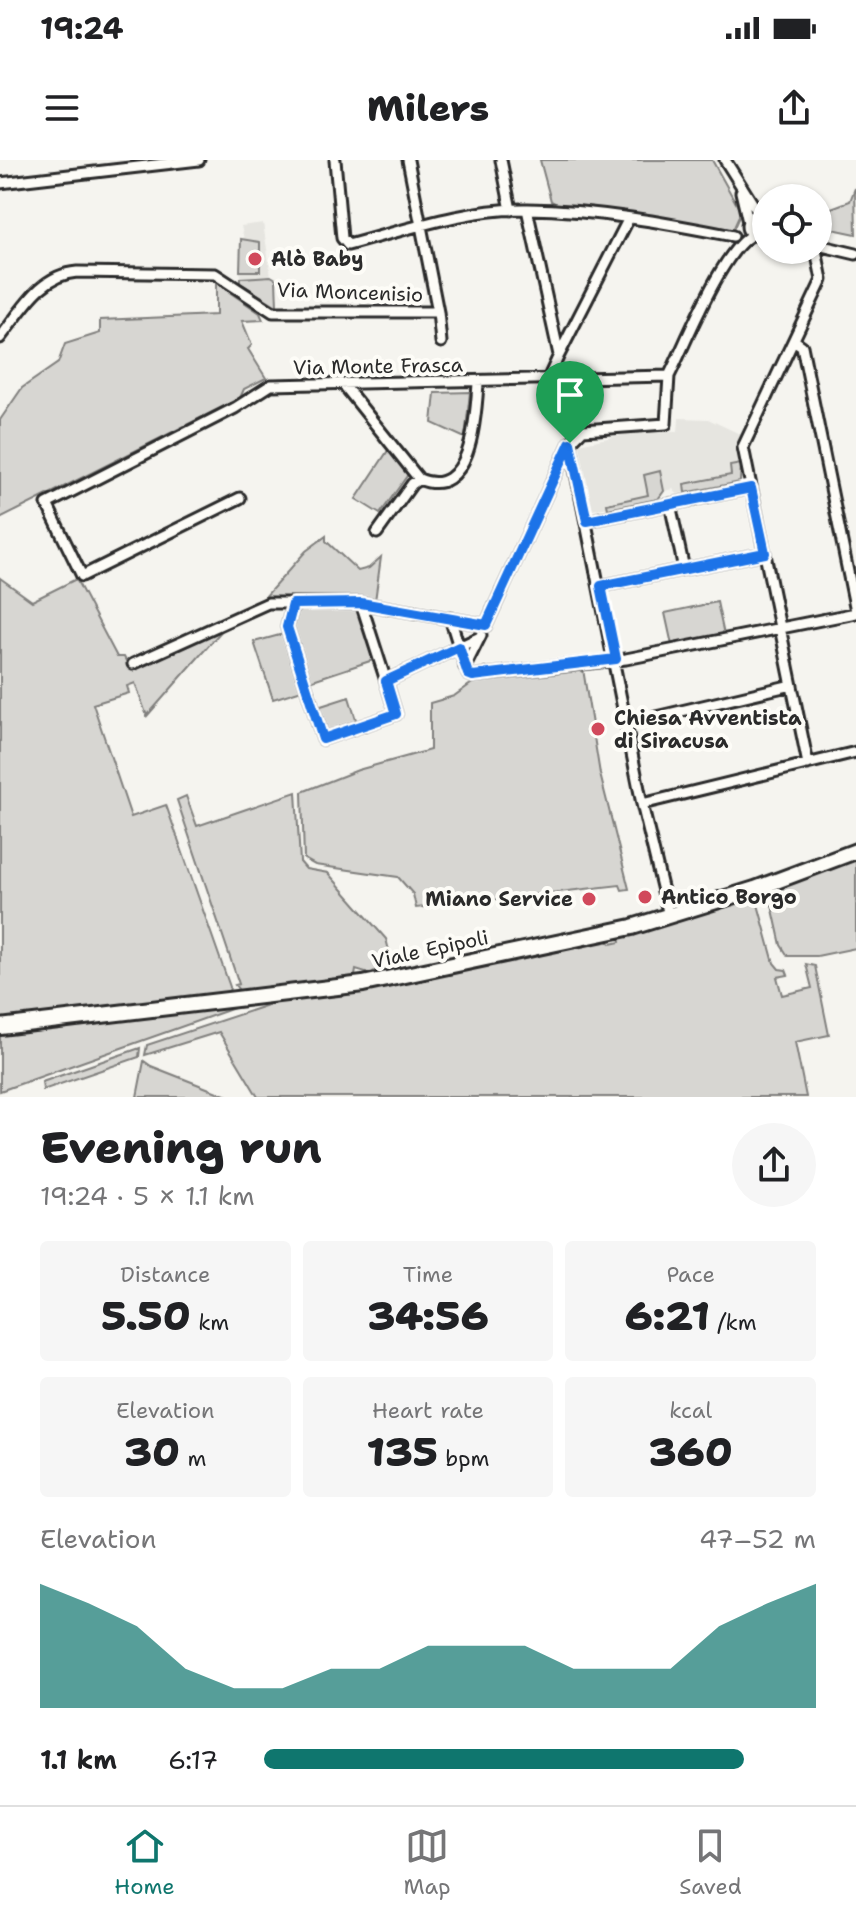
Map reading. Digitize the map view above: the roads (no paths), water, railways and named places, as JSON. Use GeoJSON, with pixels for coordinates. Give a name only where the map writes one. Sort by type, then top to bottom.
{"type":"FeatureCollection","features":[{"type":"Feature","properties":{"kind":"main road","name":"Viale Epipoli"},"geometry":{"type":"LineString","coordinates":[[0,1027],[363,984],[669,916],[856,851]]}},
{"type":"Feature","properties":{"kind":"street"},"geometry":{"type":"LineString","coordinates":[[0,183],[199,160]]}},
{"type":"Feature","properties":{"kind":"street"},"geometry":{"type":"LineString","coordinates":[[335,160],[342,238],[348,245],[421,226],[527,209],[629,218],[733,236]]}},
{"type":"Feature","properties":{"kind":"street","name":"Via Moncenisio"},"geometry":{"type":"LineString","coordinates":[[0,338],[44,283],[59,273],[215,274],[273,312],[438,312],[408,160]]}},
{"type":"Feature","properties":{"kind":"street"},"geometry":{"type":"LineString","coordinates":[[501,160],[511,210]]}},
{"type":"Feature","properties":{"kind":"street"},"geometry":{"type":"LineString","coordinates":[[725,160],[752,204]]}},
{"type":"Feature","properties":{"kind":"street"},"geometry":{"type":"LineString","coordinates":[[737,181],[752,233]]}},
{"type":"Feature","properties":{"kind":"street"},"geometry":{"type":"LineString","coordinates":[[527,209],[559,355]]}},
{"type":"Feature","properties":{"kind":"street"},"geometry":{"type":"LineString","coordinates":[[549,377],[629,218]]}},
{"type":"Feature","properties":{"kind":"street"},"geometry":{"type":"LineString","coordinates":[[728,258],[733,236],[752,218]]}},
{"type":"Feature","properties":{"kind":"street"},"geometry":{"type":"LineString","coordinates":[[465,667],[570,443],[583,430],[666,424],[669,376],[728,258],[741,240],[752,235]]}},
{"type":"Feature","properties":{"kind":"street"},"geometry":{"type":"LineString","coordinates":[[832,250],[856,254]]}},
{"type":"Feature","properties":{"kind":"street"},"geometry":{"type":"LineString","coordinates":[[808,764],[743,447],[822,280],[820,264]]}},
{"type":"Feature","properties":{"kind":"street"},"geometry":{"type":"LineString","coordinates":[[438,312],[441,342]]}},
{"type":"Feature","properties":{"kind":"street"},"geometry":{"type":"LineString","coordinates":[[450,618],[465,667],[468,674],[473,676],[616,659],[856,612],[802,346],[795,341]]}},
{"type":"Feature","properties":{"kind":"street","name":"Via Monte Frasca"},"geometry":{"type":"LineString","coordinates":[[240,498],[82,576],[47,504],[235,408],[271,385],[478,383],[549,377],[669,376]]}},
{"type":"Feature","properties":{"kind":"street"},"geometry":{"type":"LineString","coordinates":[[343,384],[419,479],[432,484],[447,480],[471,449],[478,383]]}},
{"type":"Feature","properties":{"kind":"street"},"geometry":{"type":"LineString","coordinates":[[570,443],[616,659],[642,804],[669,916]]}},
{"type":"Feature","properties":{"kind":"street"},"geometry":{"type":"LineString","coordinates":[[377,533],[412,484],[419,479]]}},
{"type":"Feature","properties":{"kind":"street"},"geometry":{"type":"LineString","coordinates":[[587,521],[751,488]]}},
{"type":"Feature","properties":{"kind":"street"},"geometry":{"type":"LineString","coordinates":[[670,504],[684,569]]}},
{"type":"Feature","properties":{"kind":"street"},"geometry":{"type":"LineString","coordinates":[[601,586],[765,553]]}},
{"type":"Feature","properties":{"kind":"street"},"geometry":{"type":"LineString","coordinates":[[133,664],[268,603],[361,603],[486,625]]}},
{"type":"Feature","properties":{"kind":"street"},"geometry":{"type":"LineString","coordinates":[[293,604],[287,627],[323,739],[396,714],[361,603]]}},
{"type":"Feature","properties":{"kind":"street"},"geometry":{"type":"LineString","coordinates":[[386,681],[480,637]]}},
{"type":"Feature","properties":{"kind":"street"},"geometry":{"type":"LineString","coordinates":[[626,724],[792,685]]}},
{"type":"Feature","properties":{"kind":"street"},"geometry":{"type":"LineString","coordinates":[[642,804],[856,752]]}},
{"type":"Feature","properties":{"kind":"place","name":"Alò Baby"},"geometry":{"type":"Point","coordinates":[255,259]}},
{"type":"Feature","properties":{"kind":"place","name":"Chiesa Avventista di Siracusa"},"geometry":{"type":"Point","coordinates":[598,729]}},
{"type":"Feature","properties":{"kind":"place","name":"Antico Borgo"},"geometry":{"type":"Point","coordinates":[645,897]}},
{"type":"Feature","properties":{"kind":"place","name":"Miano Service"},"geometry":{"type":"Point","coordinates":[589,899]}}]}
